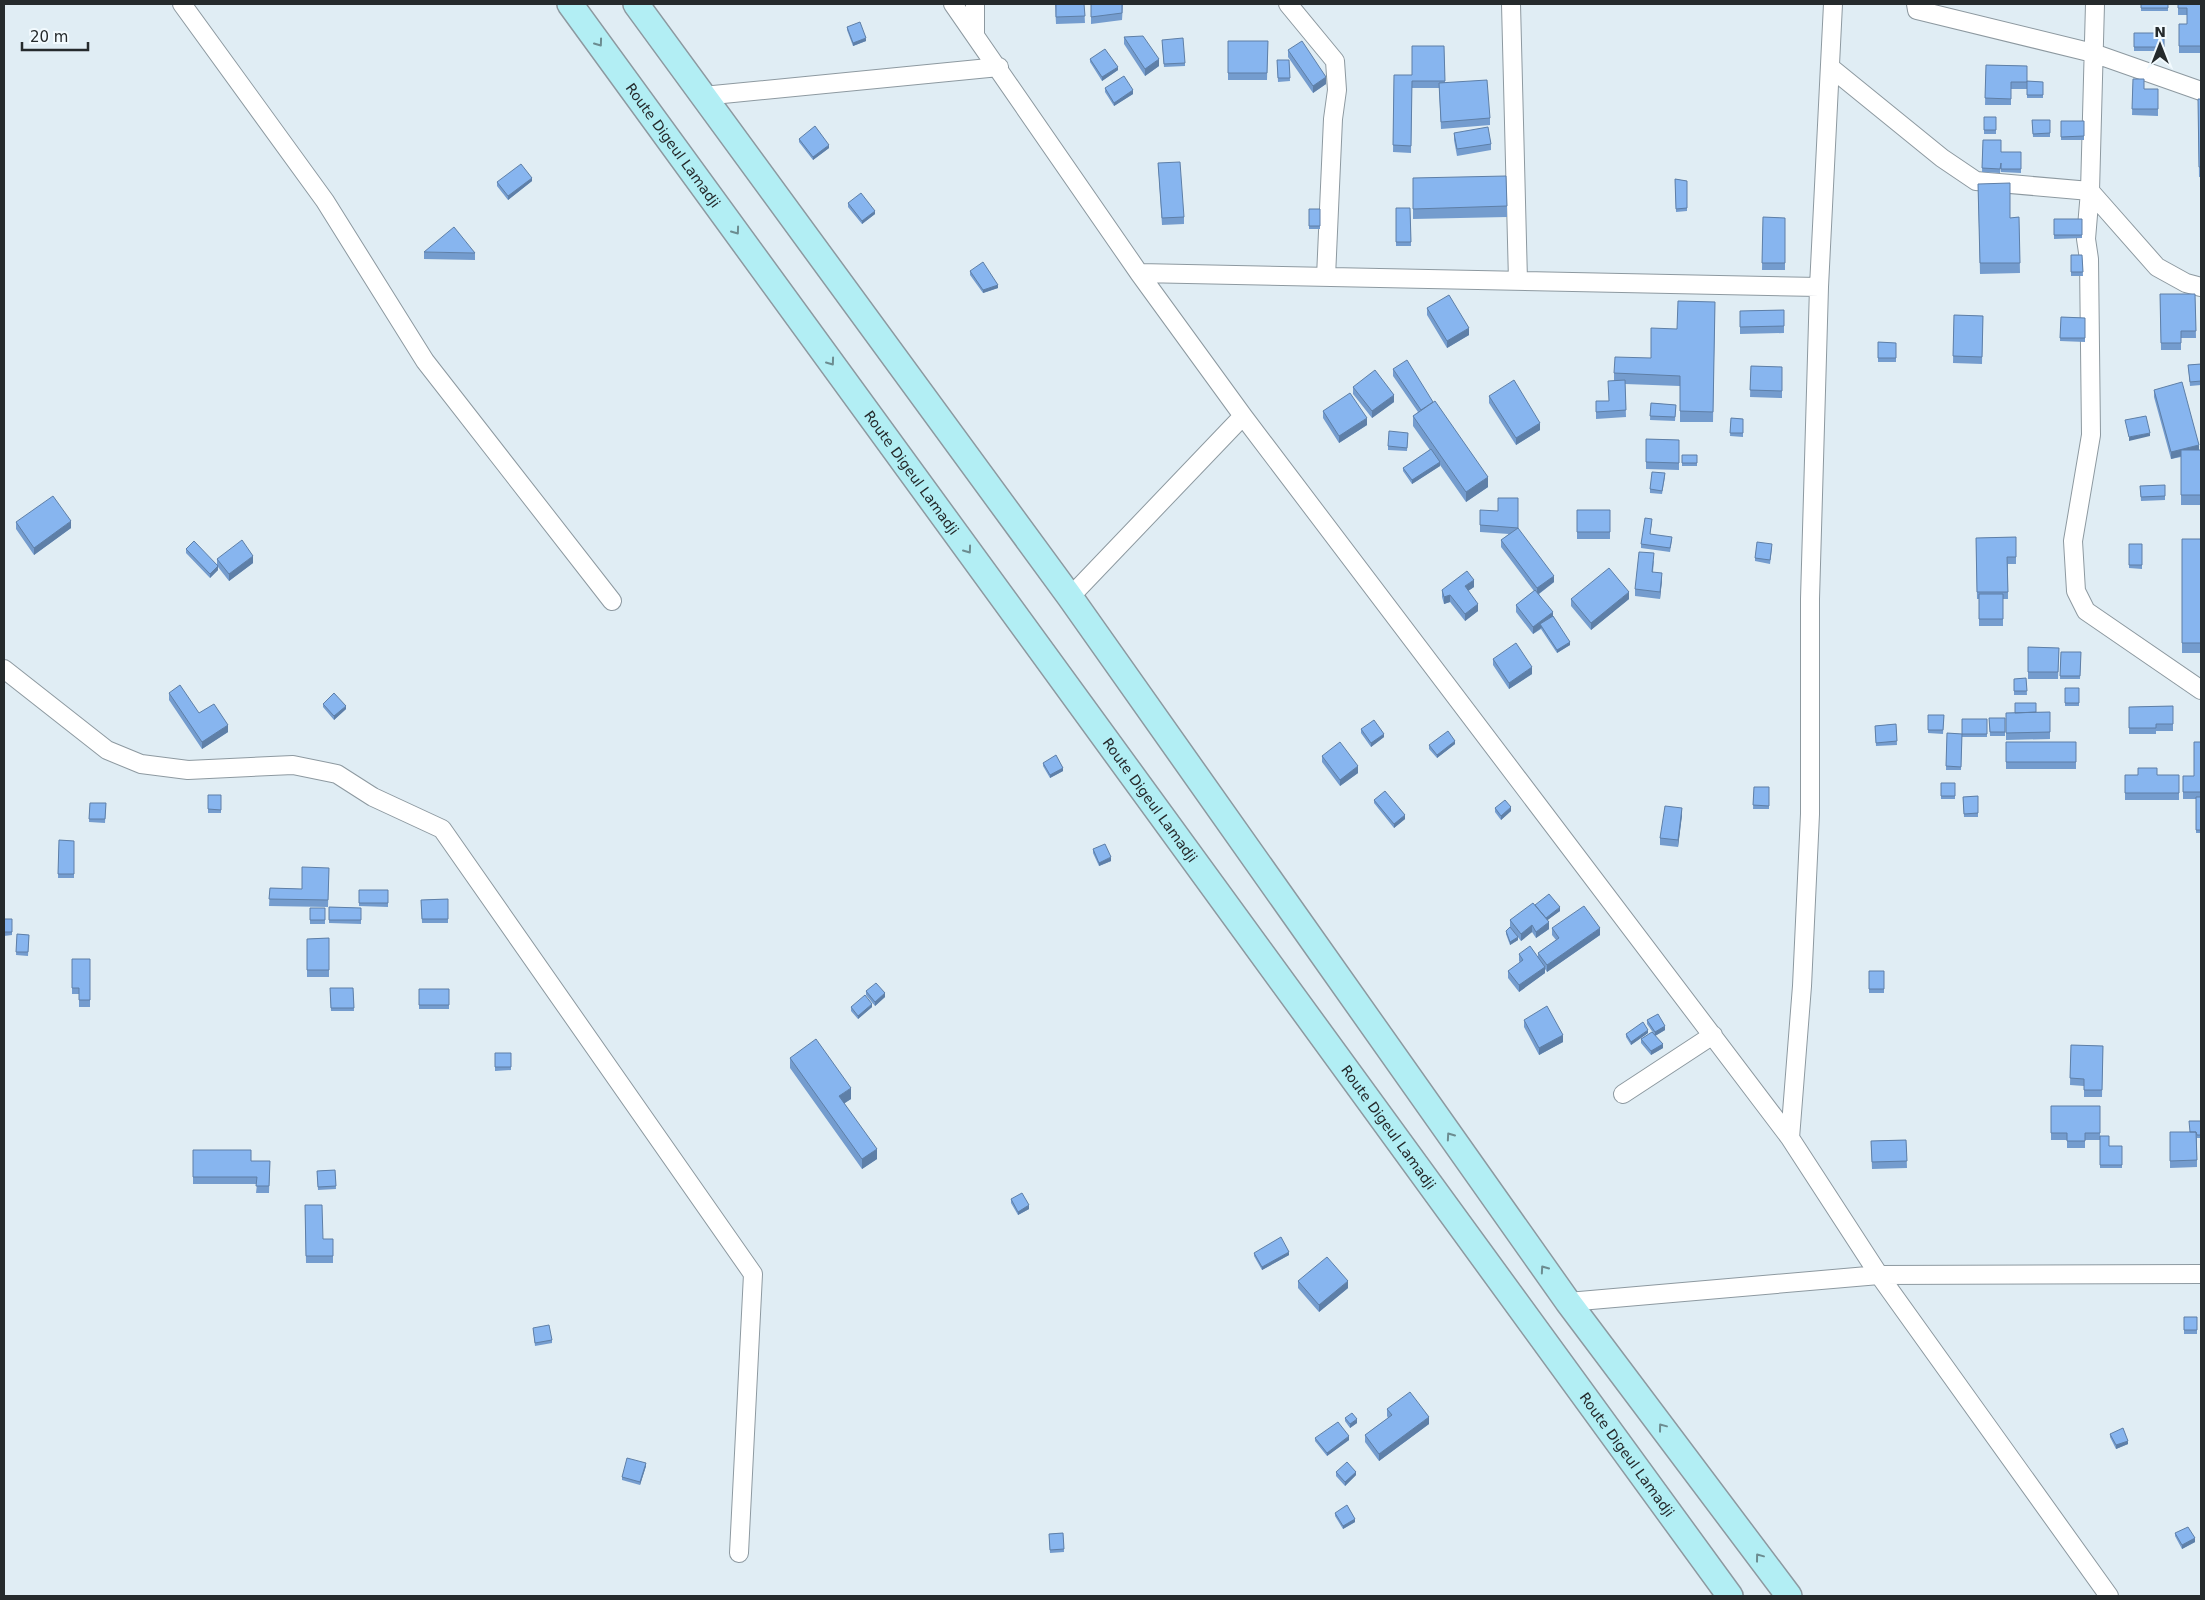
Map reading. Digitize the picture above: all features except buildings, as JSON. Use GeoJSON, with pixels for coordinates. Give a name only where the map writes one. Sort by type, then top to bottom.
{"type":"FeatureCollection","features":[{"type":"Feature","properties":{"kind":"main road","name":"Route Digeul Lamadji"},"geometry":{"type":"LineString","coordinates":[[570,4],[1730,1596]]}},
{"type":"Feature","properties":{"kind":"main road"},"geometry":{"type":"LineString","coordinates":[[636,4],[1070,597],[1568,1302],[1789,1596]]}},
{"type":"Feature","properties":{"kind":"street"},"geometry":{"type":"LineString","coordinates":[[182,4],[325,201],[425,362],[612,601]]}},
{"type":"Feature","properties":{"kind":"street"},"geometry":{"type":"LineString","coordinates":[[953,4],[1139,273],[1243,416],[1790,1138],[1879,1275],[2109,1596]]}},
{"type":"Feature","properties":{"kind":"street"},"geometry":{"type":"LineString","coordinates":[[975,4],[975,34]]}},
{"type":"Feature","properties":{"kind":"street"},"geometry":{"type":"LineString","coordinates":[[1288,4],[1335,61],[1337,90],[1333,119],[1326,277]]}},
{"type":"Feature","properties":{"kind":"street"},"geometry":{"type":"LineString","coordinates":[[1511,4],[1518,281]]}},
{"type":"Feature","properties":{"kind":"street"},"geometry":{"type":"LineString","coordinates":[[1790,1138],[1802,986],[1810,814],[1810,599],[1819,287],[1833,4]]}},
{"type":"Feature","properties":{"kind":"street"},"geometry":{"type":"LineString","coordinates":[[1916,4],[1917,10],[2093,53],[2201,91]]}},
{"type":"Feature","properties":{"kind":"street"},"geometry":{"type":"LineString","coordinates":[[2095,4],[2090,191],[2086,239],[2089,259],[2091,435],[2073,541],[2076,591],[2086,611],[2201,690]]}},
{"type":"Feature","properties":{"kind":"street"},"geometry":{"type":"LineString","coordinates":[[1830,67],[1942,158],[1976,182],[2090,191],[2157,267],[2186,283],[2201,287]]}},
{"type":"Feature","properties":{"kind":"street"},"geometry":{"type":"LineString","coordinates":[[703,96],[999,68]]}},
{"type":"Feature","properties":{"kind":"street"},"geometry":{"type":"LineString","coordinates":[[1139,273],[1819,287]]}},
{"type":"Feature","properties":{"kind":"street"},"geometry":{"type":"LineString","coordinates":[[1070,597],[1243,416]]}},
{"type":"Feature","properties":{"kind":"street"},"geometry":{"type":"LineString","coordinates":[[4,669],[107,750],[142,764],[188,770],[293,765],[337,774],[373,797],[442,829],[752,1274],[739,1553]]}},
{"type":"Feature","properties":{"kind":"street"},"geometry":{"type":"LineString","coordinates":[[1624,1094],[1713,1035]]}},
{"type":"Feature","properties":{"kind":"street"},"geometry":{"type":"LineString","coordinates":[[1568,1302],[1879,1275],[2201,1274]]}}]}
